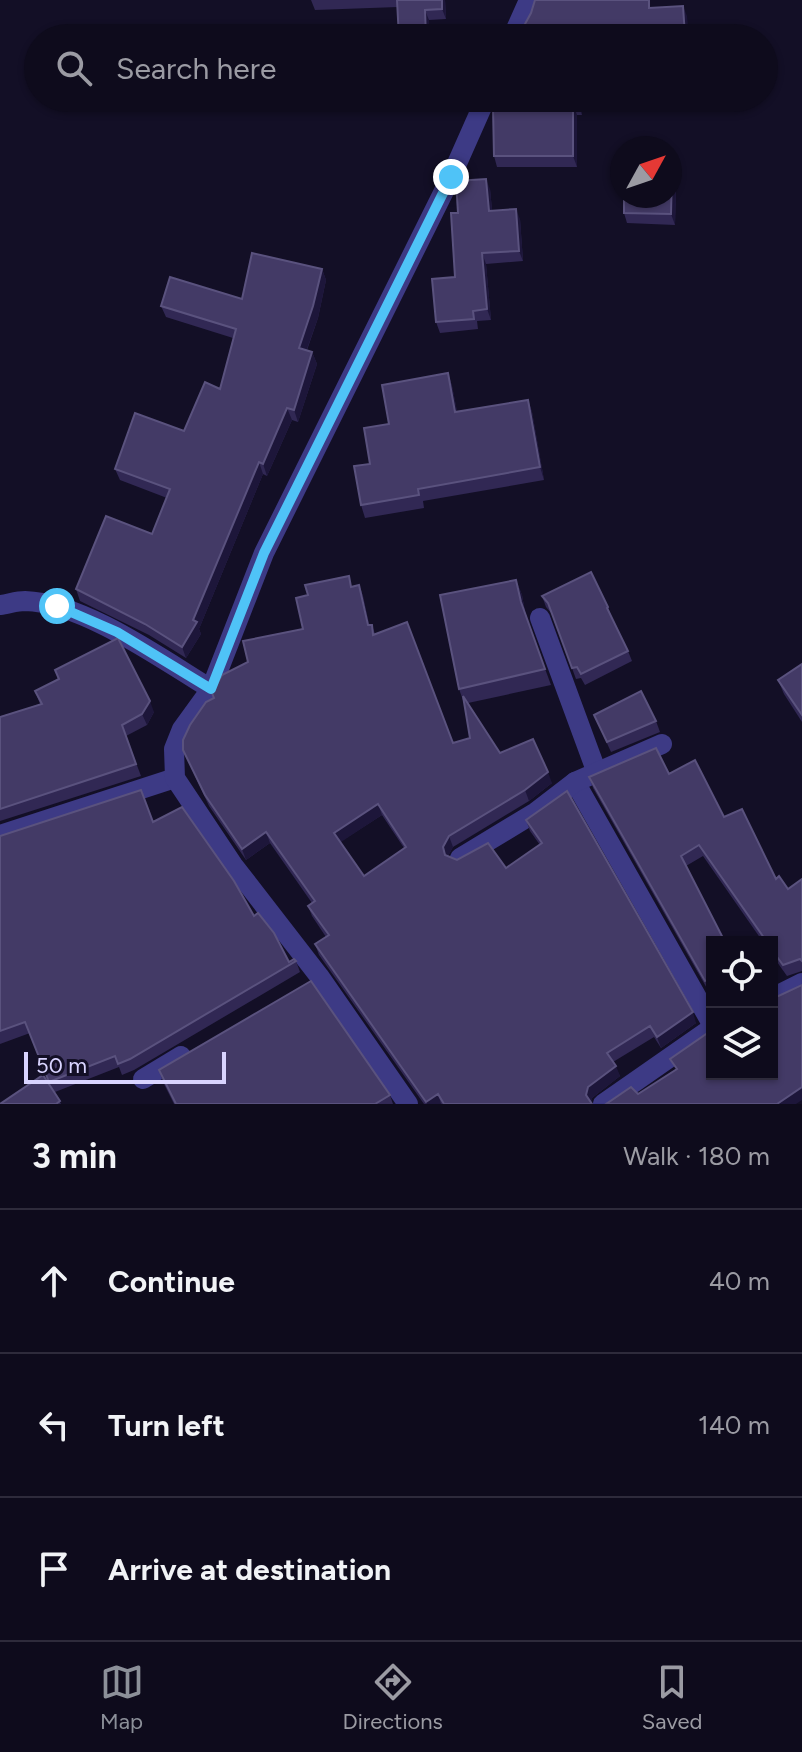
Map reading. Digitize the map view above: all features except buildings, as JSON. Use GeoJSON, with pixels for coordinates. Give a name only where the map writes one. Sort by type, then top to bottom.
{"type":"FeatureCollection","features":[{"type":"Feature","properties":{"kind":"street"},"geometry":{"type":"LineString","coordinates":[[518,24],[529,0]]}},
{"type":"Feature","properties":{"kind":"street"},"geometry":{"type":"LineString","coordinates":[[408,1104],[312,980],[175,778],[174,749],[182,729],[211,689],[264,553],[451,177],[480,112]]}},
{"type":"Feature","properties":{"kind":"street"},"geometry":{"type":"LineString","coordinates":[[0,605],[23,601],[57,606],[117,632],[211,689]]}},
{"type":"Feature","properties":{"kind":"street"},"geometry":{"type":"LineString","coordinates":[[540,618],[597,773]]}},
{"type":"Feature","properties":{"kind":"street"},"geometry":{"type":"LineString","coordinates":[[460,858],[536,812],[575,782],[662,744]]}},
{"type":"Feature","properties":{"kind":"street"},"geometry":{"type":"LineString","coordinates":[[0,835],[175,778]]}},
{"type":"Feature","properties":{"kind":"street"},"geometry":{"type":"LineString","coordinates":[[575,782],[706,1015]]}},
{"type":"Feature","properties":{"kind":"street"},"geometry":{"type":"LineString","coordinates":[[778,995],[802,983]]}},
{"type":"Feature","properties":{"kind":"street"},"geometry":{"type":"LineString","coordinates":[[603,1104],[706,1030]]}},
{"type":"Feature","properties":{"kind":"street"},"geometry":{"type":"LineString","coordinates":[[143,1079],[197,1047]]}},
{"type":"Feature","properties":{"kind":"route"},"geometry":{"type":"LineString","coordinates":[[57,606],[117,632],[211,689],[264,553],[451,177]]}}]}
